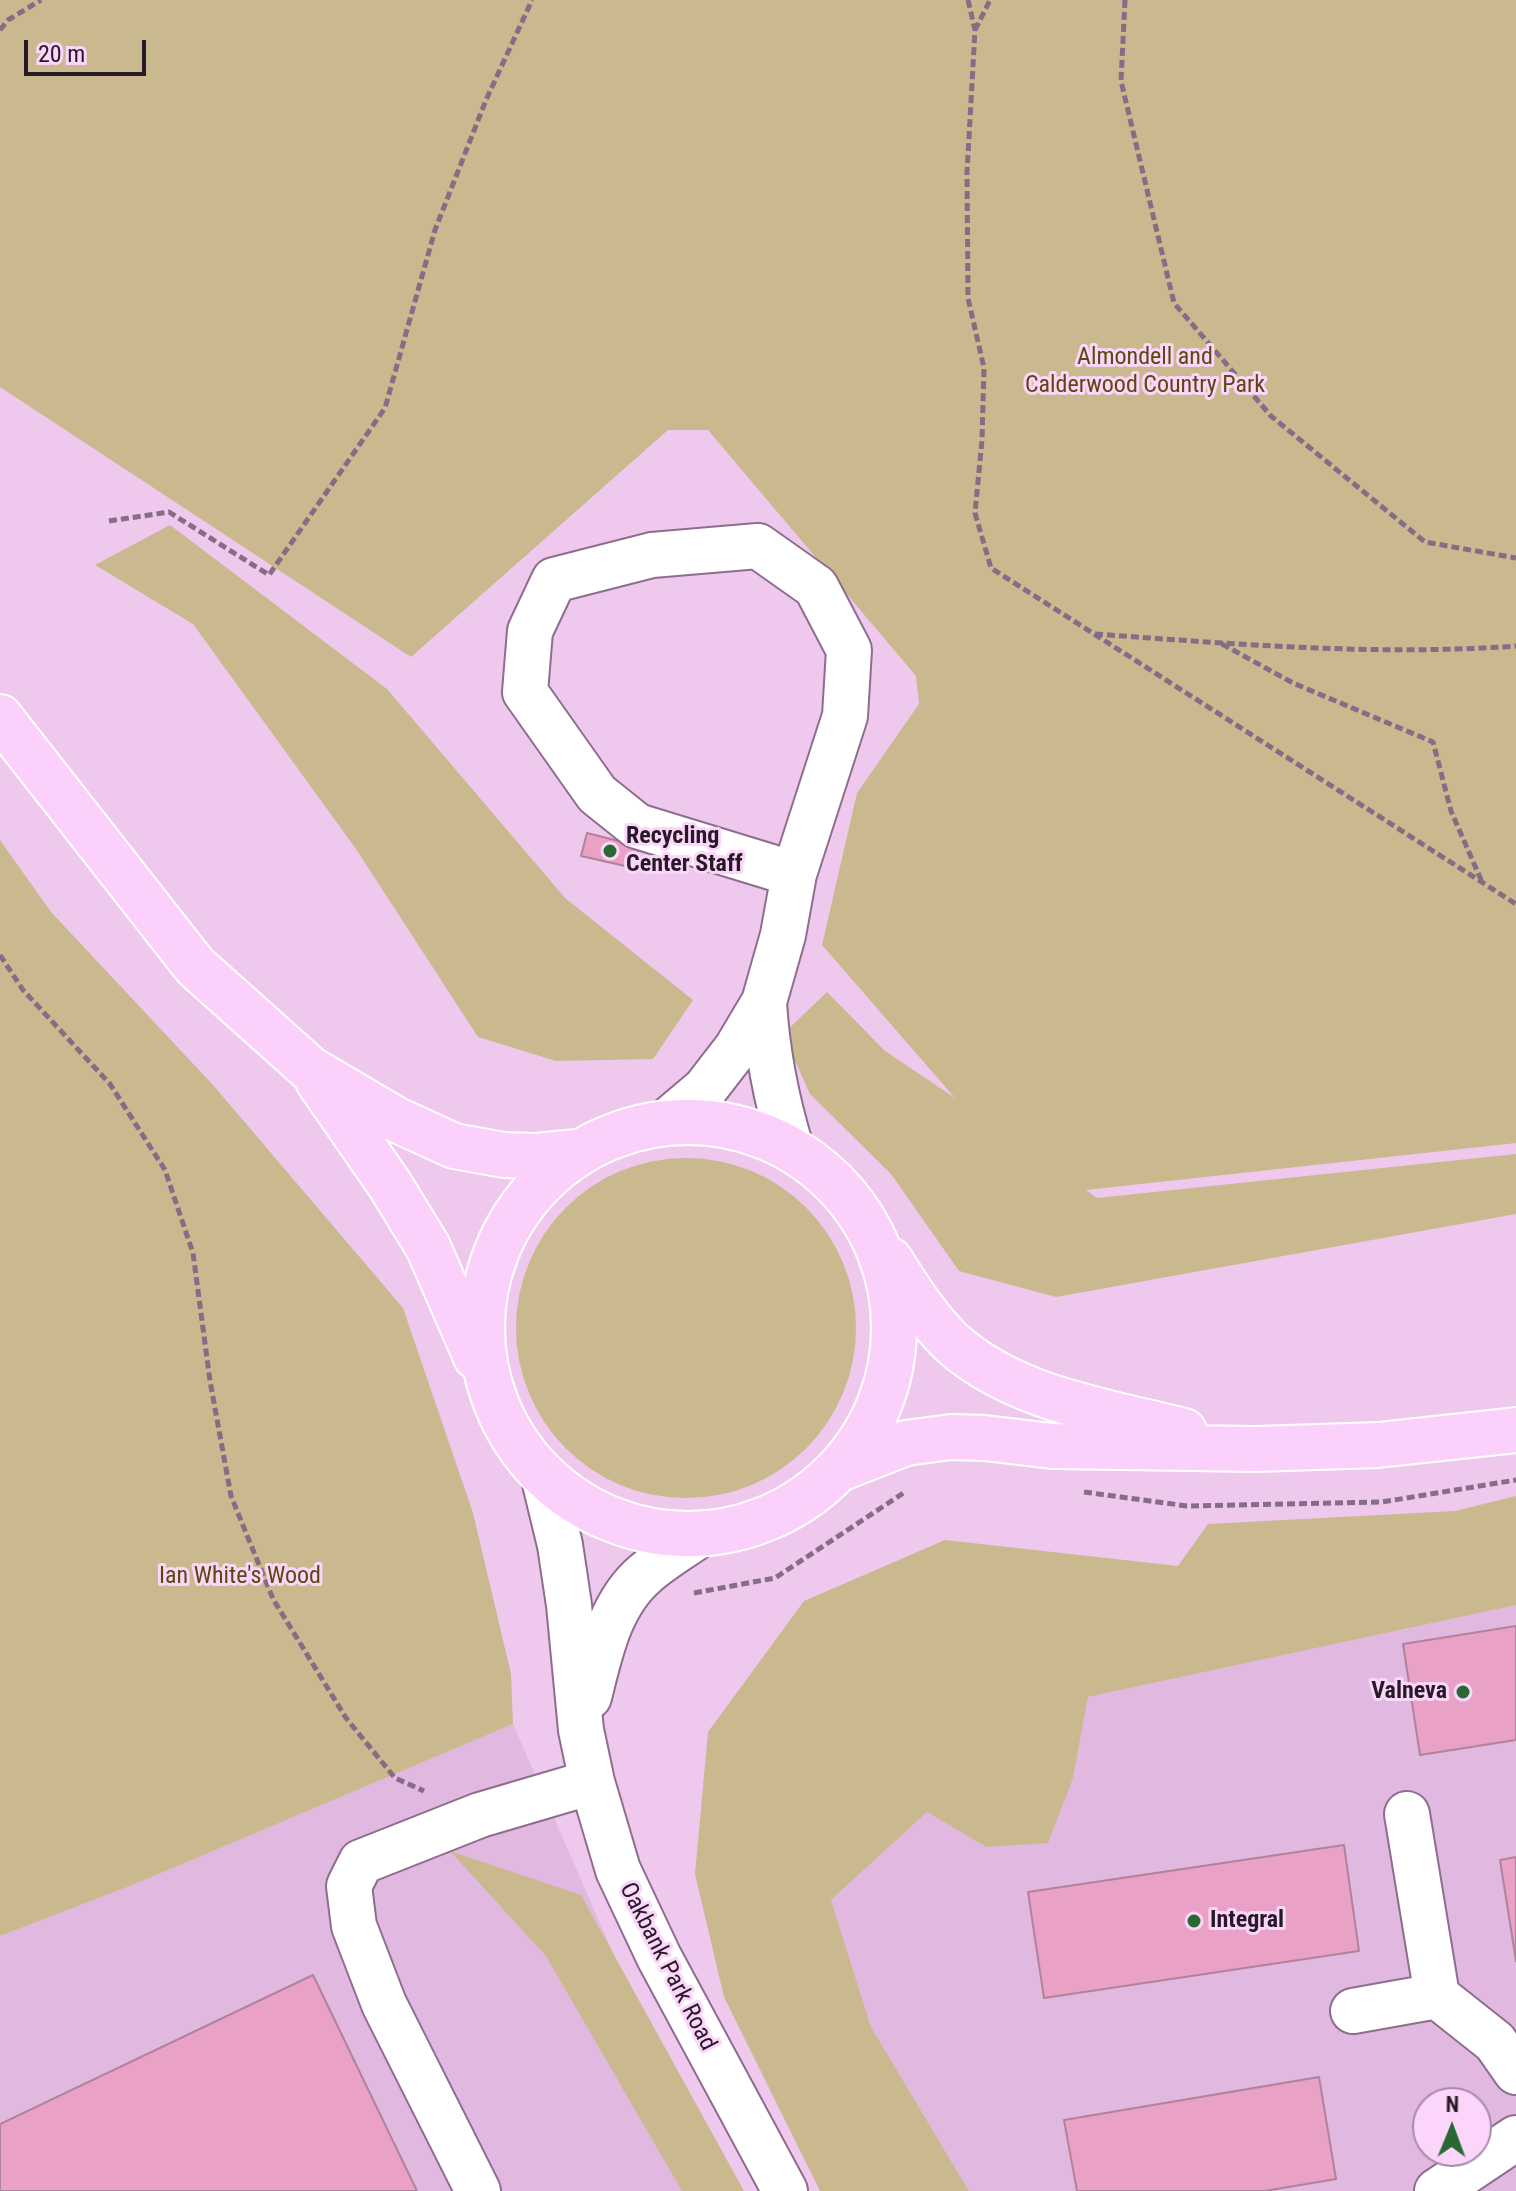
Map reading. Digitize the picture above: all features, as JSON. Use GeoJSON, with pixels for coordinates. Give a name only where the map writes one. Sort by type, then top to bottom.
{"type":"FeatureCollection","features":[{"type":"Feature","properties":{"kind":"main road"},"geometry":{"type":"LineString","coordinates":[[0,717],[195,966],[310,1069],[395,1119],[454,1146],[504,1155],[577,1152]]}},
{"type":"Feature","properties":{"kind":"main road"},"geometry":{"type":"LineString","coordinates":[[310,1069],[390,1185],[428,1247],[508,1433],[544,1479],[589,1511],[642,1531],[698,1536],[751,1526],[800,1503],[842,1468],[876,1416],[894,1356],[893,1294],[873,1234]]}},
{"type":"Feature","properties":{"kind":"main road"},"geometry":{"type":"LineString","coordinates":[[486,1380],[480,1315],[494,1251],[528,1196],[577,1152],[620,1132],[666,1122],[731,1125],[791,1148],[839,1185],[919,1304],[951,1342],[986,1368],[1018,1385],[1062,1400],[1257,1449]]}},
{"type":"Feature","properties":{"kind":"main road"},"geometry":{"type":"LineString","coordinates":[[842,1468],[906,1443],[951,1437],[1052,1446],[1257,1449],[1378,1445],[1516,1430]]}},
{"type":"Feature","properties":{"kind":"street"},"geometry":{"type":"LineString","coordinates":[[666,1122],[705,1089],[736,1049],[764,1002],[783,935],[794,874],[845,716],[849,650],[816,587],[758,546],[652,555],[554,580],[530,631],[525,692],[597,794],[637,826],[794,874]]}},
{"type":"Feature","properties":{"kind":"street"},"geometry":{"type":"LineString","coordinates":[[764,1002],[767,1049],[776,1099],[791,1148]]}},
{"type":"Feature","properties":{"kind":"street","name":"Oakbank Park Road"},"geometry":{"type":"LineString","coordinates":[[544,1479],[565,1575],[581,1730],[592,1782],[618,1870],[659,1957],[785,2191]]}},
{"type":"Feature","properties":{"kind":"street","name":"Oakbank Park Road"},"geometry":{"type":"LineString","coordinates":[[581,1730],[602,1643],[623,1599],[645,1574],[698,1536]]}},
{"type":"Feature","properties":{"kind":"street"},"geometry":{"type":"LineString","coordinates":[[478,2191],[384,2004],[354,1926],[349,1886],[361,1862],[480,1815],[592,1782]]}},
{"type":"Feature","properties":{"kind":"street"},"geometry":{"type":"LineString","coordinates":[[1407,1814],[1437,1996],[1495,2042],[1516,2072]]}},
{"type":"Feature","properties":{"kind":"street"},"geometry":{"type":"LineString","coordinates":[[1353,2011],[1437,1996]]}},
{"type":"Feature","properties":{"kind":"street"},"geometry":{"type":"LineString","coordinates":[[1437,2191],[1501,2163]]}},
{"type":"Feature","properties":{"kind":"path"},"geometry":{"type":"LineString","coordinates":[[0,30],[8,20],[41,0]]}},
{"type":"Feature","properties":{"kind":"path"},"geometry":{"type":"LineString","coordinates":[[109,521],[169,512],[269,575],[385,408],[435,230],[486,100],[532,0]]}},
{"type":"Feature","properties":{"kind":"path"},"geometry":{"type":"LineString","coordinates":[[968,0],[975,30],[967,173],[968,298],[984,368],[982,440],[975,513],[991,568],[1516,904]]}},
{"type":"Feature","properties":{"kind":"path"},"geometry":{"type":"LineString","coordinates":[[975,30],[990,0]]}},
{"type":"Feature","properties":{"kind":"path"},"geometry":{"type":"LineString","coordinates":[[1125,0],[1121,81],[1174,303],[1271,416],[1425,542],[1516,558]]}},
{"type":"Feature","properties":{"kind":"path"},"geometry":{"type":"LineString","coordinates":[[1094,633],[1369,649],[1516,646]]}},
{"type":"Feature","properties":{"kind":"path"},"geometry":{"type":"LineString","coordinates":[[1220,642],[1293,683],[1433,742],[1451,811],[1483,883]]}},
{"type":"Feature","properties":{"kind":"path"},"geometry":{"type":"LineString","coordinates":[[0,955],[23,990],[110,1084],[165,1170],[193,1253],[210,1381],[231,1496],[273,1599],[346,1718],[395,1778],[480,1815]]}},
{"type":"Feature","properties":{"kind":"path"},"geometry":{"type":"LineString","coordinates":[[1072,1491],[1187,1506],[1382,1502],[1516,1480]]}},
{"type":"Feature","properties":{"kind":"path"},"geometry":{"type":"LineString","coordinates":[[687,1595],[775,1578],[910,1489]]}},
{"type":"Feature","properties":{"kind":"shaded area"},"geometry":{"type":"Polygon","coordinates":[[[1516,1605],[1516,2191],[969,2191],[871,2027],[831,1900],[927,1812],[986,1847],[1073,1778],[1088,1697],[1516,1605]]]}},
{"type":"Feature","properties":{"kind":"shaded area"},"geometry":{"type":"Polygon","coordinates":[[[513,1724],[717,2191],[0,2191],[0,1936],[135,1884],[513,1724]]]}},
{"type":"Feature","properties":{"kind":"green space","name":"Almondell and Calderwood Country Park"},"geometry":{"type":"Polygon","coordinates":[[[0,0],[1516,0],[1516,1143],[1086,1190],[1097,1198],[1516,1154],[1516,1214],[1056,1297],[959,1271],[891,1174],[810,1094],[783,1034],[827,992],[885,1051],[955,1098],[822,945],[857,793],[919,704],[916,676],[708,430],[668,430],[411,657],[0,387],[0,0]]]}},
{"type":"Feature","properties":{"kind":"green space"},"geometry":{"type":"Polygon","coordinates":[[[170,525],[387,689],[565,898],[693,1000],[653,1059],[556,1061],[478,1037],[356,849],[193,624],[95,565],[170,525]]]}},
{"type":"Feature","properties":{"kind":"green space","name":"Ian White's Wood"},"geometry":{"type":"Polygon","coordinates":[[[0,840],[51,912],[213,1085],[403,1308],[473,1513],[511,1674],[513,1724],[135,1884],[0,1936],[0,840]]]}},
{"type":"Feature","properties":{"kind":"green space"},"geometry":{"type":"Polygon","coordinates":[[[686,1158],[735,1165],[766,1178],[794,1196],[818,1220],[836,1248],[849,1279],[856,1328],[849,1377],[836,1408],[818,1436],[794,1460],[766,1478],[735,1491],[686,1498],[637,1491],[606,1478],[578,1460],[554,1436],[536,1408],[523,1377],[516,1328],[523,1279],[536,1248],[554,1220],[578,1196],[606,1178],[637,1165],[686,1158]]]}},
{"type":"Feature","properties":{"kind":"green space"},"geometry":{"type":"Polygon","coordinates":[[[1516,1496],[1516,1605],[1088,1697],[1073,1778],[1048,1843],[986,1847],[927,1812],[831,1900],[871,2027],[969,2191],[820,2191],[724,1997],[695,1874],[708,1732],[804,1601],[945,1540],[1178,1566],[1208,1524],[1455,1511],[1516,1496]]]}},
{"type":"Feature","properties":{"kind":"green space"},"geometry":{"type":"Polygon","coordinates":[[[450,1851],[581,1895],[744,2191],[682,2191],[546,1956],[450,1851]]]}},
{"type":"Feature","properties":{"kind":"building","name":"Recycling Center Staff"},"geometry":{"type":"Polygon","coordinates":[[[587,833],[639,846],[634,868],[581,856],[587,833]]]}},
{"type":"Feature","properties":{"kind":"building","name":"Valneva"},"geometry":{"type":"Polygon","coordinates":[[[1516,1626],[1516,1740],[1420,1755],[1403,1644],[1516,1626]]]}},
{"type":"Feature","properties":{"kind":"building","name":"Integral"},"geometry":{"type":"Polygon","coordinates":[[[1344,1845],[1359,1951],[1044,1998],[1028,1892],[1344,1845]]]}},
{"type":"Feature","properties":{"kind":"building"},"geometry":{"type":"Polygon","coordinates":[[[1516,1857],[1516,1961],[1500,1860],[1516,1857]]]}},
{"type":"Feature","properties":{"kind":"building"},"geometry":{"type":"Polygon","coordinates":[[[313,1975],[417,2191],[0,2191],[0,2124],[313,1975]]]}},
{"type":"Feature","properties":{"kind":"building"},"geometry":{"type":"Polygon","coordinates":[[[1319,2077],[1336,2179],[1265,2191],[1077,2191],[1064,2120],[1319,2077]]]}},
{"type":"Feature","properties":{"kind":"place","name":"Recycling Center Staff"},"geometry":{"type":"Point","coordinates":[610,851]}},
{"type":"Feature","properties":{"kind":"place","name":"Valneva"},"geometry":{"type":"Point","coordinates":[1463,1692]}},
{"type":"Feature","properties":{"kind":"place","name":"Integral"},"geometry":{"type":"Point","coordinates":[1194,1921]}}]}
